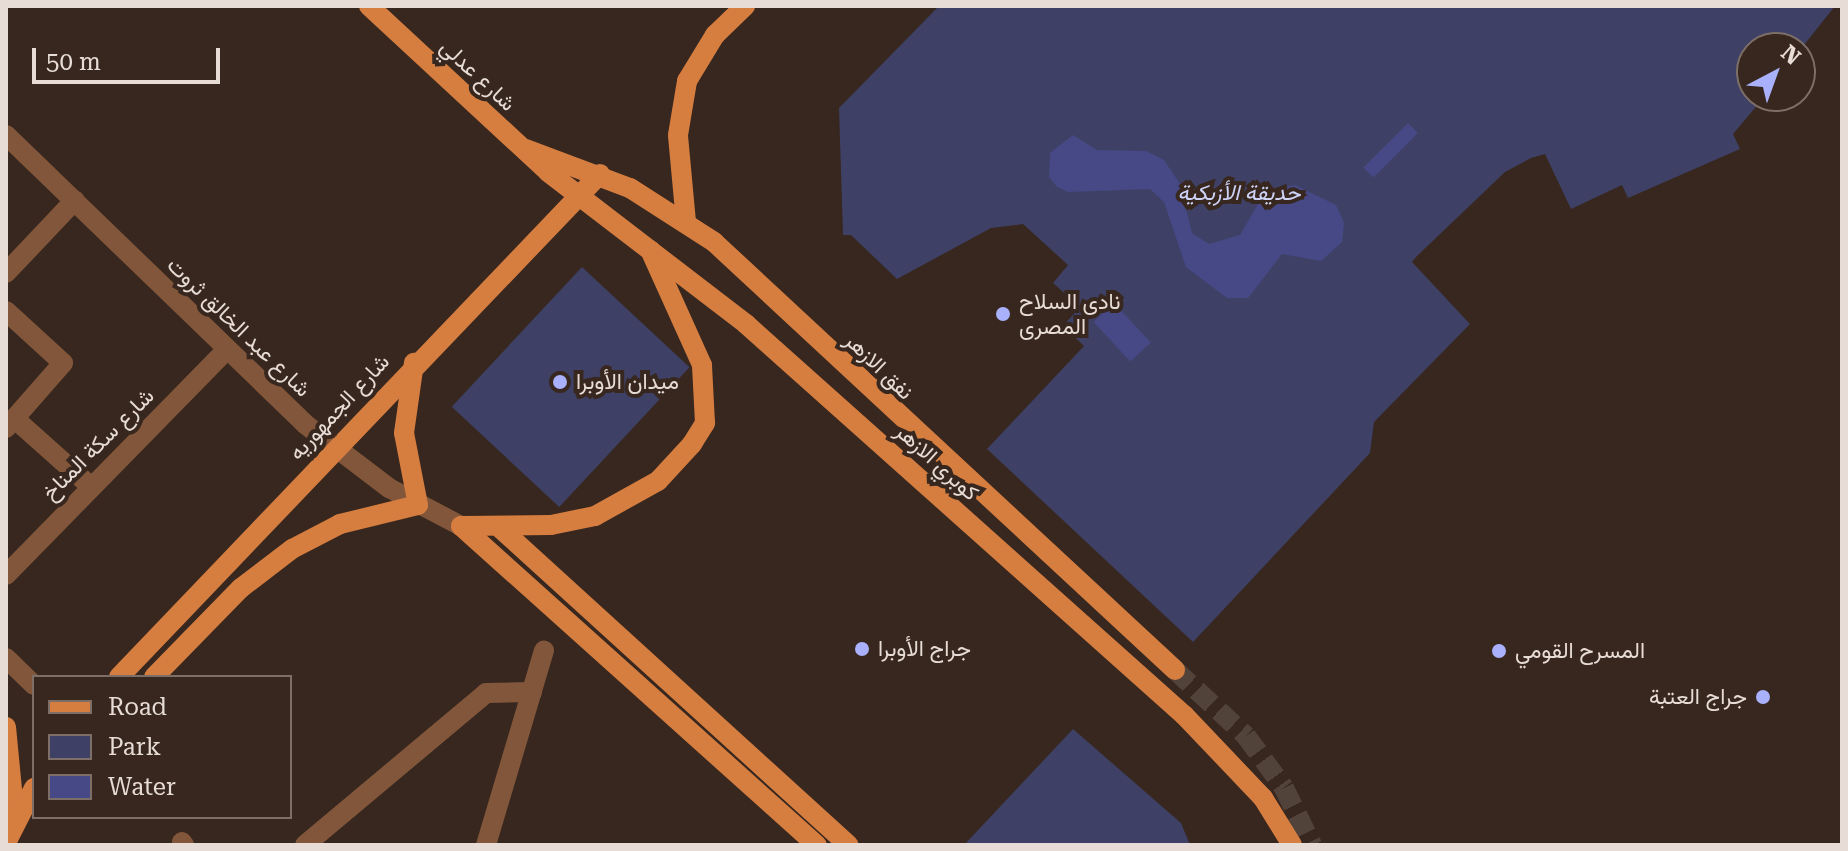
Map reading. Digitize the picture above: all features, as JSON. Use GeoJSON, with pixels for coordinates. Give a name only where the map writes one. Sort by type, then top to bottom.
{"type":"FeatureCollection","features":[{"type":"Feature","properties":{"kind":"main road","name":"شارع عدلي"},"geometry":{"type":"LineString","coordinates":[[369,6],[519,147]]}},
{"type":"Feature","properties":{"kind":"main road"},"geometry":{"type":"LineString","coordinates":[[686,222],[680,108],[699,57],[745,6]]}},
{"type":"Feature","properties":{"kind":"main road","name":"نفق الازهر"},"geometry":{"type":"LineString","coordinates":[[519,147],[600,174],[686,222],[1175,670]]}},
{"type":"Feature","properties":{"kind":"main road","name":"كوبري الازهر"},"geometry":{"type":"LineString","coordinates":[[519,147],[577,196],[648,245],[746,324],[1156,691],[1243,773],[1292,845]]}},
{"type":"Feature","properties":{"kind":"main road","name":"شارع الجمهوريه"},"geometry":{"type":"LineString","coordinates":[[121,675],[415,361],[600,174]]}},
{"type":"Feature","properties":{"kind":"main road"},"geometry":{"type":"LineString","coordinates":[[461,526],[500,528],[573,522],[616,507],[658,481],[705,423],[697,348],[648,245]]}},
{"type":"Feature","properties":{"kind":"main road"},"geometry":{"type":"LineString","coordinates":[[156,675],[224,604],[292,549],[365,516],[418,505],[404,433],[415,361]]}},
{"type":"Feature","properties":{"kind":"main road"},"geometry":{"type":"LineString","coordinates":[[461,526],[817,845]]}},
{"type":"Feature","properties":{"kind":"main road"},"geometry":{"type":"LineString","coordinates":[[500,528],[848,845]]}},
{"type":"Feature","properties":{"kind":"main road"},"geometry":{"type":"LineString","coordinates":[[6,727],[15,821]]}},
{"type":"Feature","properties":{"kind":"main road"},"geometry":{"type":"LineString","coordinates":[[6,843],[32,791]]}},
{"type":"Feature","properties":{"kind":"street","name":"شارع عبد الخالق ثروت"},"geometry":{"type":"LineString","coordinates":[[6,135],[333,448],[418,505],[461,526]]}},
{"type":"Feature","properties":{"kind":"street"},"geometry":{"type":"LineString","coordinates":[[6,273],[75,200]]}},
{"type":"Feature","properties":{"kind":"street"},"geometry":{"type":"LineString","coordinates":[[6,311],[63,363],[10,423],[89,485]]}},
{"type":"Feature","properties":{"kind":"street","name":"شارع سكة المناخ"},"geometry":{"type":"LineString","coordinates":[[6,575],[89,485],[227,349]]}},
{"type":"Feature","properties":{"kind":"street"},"geometry":{"type":"LineString","coordinates":[[486,845],[544,650]]}},
{"type":"Feature","properties":{"kind":"street"},"geometry":{"type":"LineString","coordinates":[[6,658],[32,683]]}},
{"type":"Feature","properties":{"kind":"street"},"geometry":{"type":"LineString","coordinates":[[305,845],[486,693],[532,692]]}},
{"type":"Feature","properties":{"kind":"green space","name":"حديقة الأزبكية"},"geometry":{"type":"Polygon","coordinates":[[[939,6],[1835,6],[1814,32],[1736,32],[1736,112],[1752,112],[1733,134],[1740,149],[1628,198],[1622,185],[1571,209],[1545,154],[1531,158],[1505,172],[1417,256],[1412,262],[1470,324],[1374,422],[1370,453],[1193,642],[987,449],[1084,346],[1063,326],[1080,307],[1053,283],[1068,265],[1023,224],[991,228],[897,279],[851,235],[843,235],[839,108],[939,6]]]}},
{"type":"Feature","properties":{"kind":"green space"},"geometry":{"type":"Polygon","coordinates":[[[582,267],[690,367],[559,507],[452,407],[582,267]]]}},
{"type":"Feature","properties":{"kind":"green space"},"geometry":{"type":"Polygon","coordinates":[[[1073,729],[1181,823],[1190,845],[964,845],[1073,729]]]}},
{"type":"Feature","properties":{"kind":"water"},"geometry":{"type":"Polygon","coordinates":[[[1408,123],[1418,133],[1373,177],[1363,168],[1408,123]]]}},
{"type":"Feature","properties":{"kind":"water"},"geometry":{"type":"Polygon","coordinates":[[[1073,135],[1097,150],[1146,151],[1164,160],[1180,184],[1192,233],[1209,244],[1240,235],[1265,192],[1295,185],[1336,205],[1344,223],[1342,242],[1321,261],[1282,254],[1248,298],[1227,298],[1186,267],[1164,202],[1150,189],[1068,192],[1057,187],[1049,177],[1050,153],[1073,135]]]}},
{"type":"Feature","properties":{"kind":"water"},"geometry":{"type":"Polygon","coordinates":[[[1114,303],[1151,342],[1130,362],[1094,322],[1114,303]]]}},
{"type":"Feature","properties":{"kind":"tunnel"},"geometry":{"type":"LineString","coordinates":[[1175,670],[1246,736],[1284,788],[1312,845]]}},
{"type":"Feature","properties":{"kind":"place","name":"نادى السلاح المصرى"},"geometry":{"type":"Point","coordinates":[1003,314]}},
{"type":"Feature","properties":{"kind":"place","name":"ميدان الأوبرا"},"geometry":{"type":"Point","coordinates":[560,382]}},
{"type":"Feature","properties":{"kind":"place","name":"جراج الأوبرا"},"geometry":{"type":"Point","coordinates":[862,649]}},
{"type":"Feature","properties":{"kind":"place","name":"المسرح القومي"},"geometry":{"type":"Point","coordinates":[1499,651]}},
{"type":"Feature","properties":{"kind":"place","name":"جراج العتبة"},"geometry":{"type":"Point","coordinates":[1763,697]}}]}
